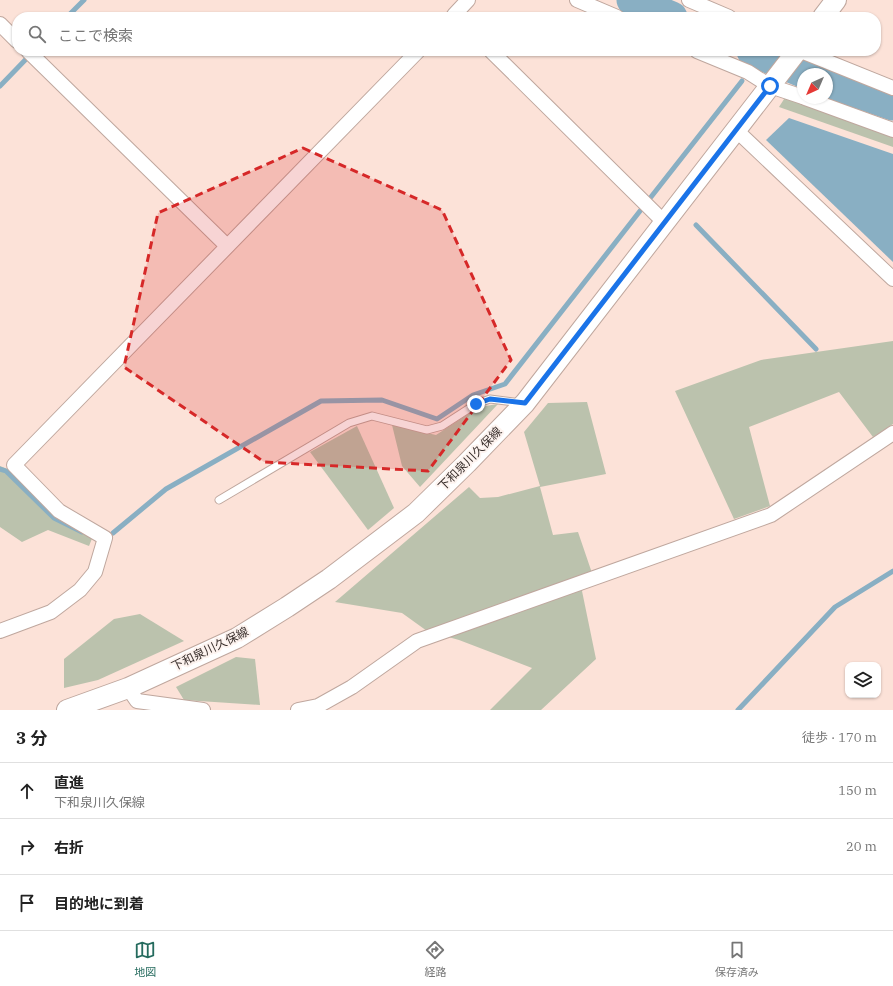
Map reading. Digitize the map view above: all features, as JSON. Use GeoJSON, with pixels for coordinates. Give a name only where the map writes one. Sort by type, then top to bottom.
{"type":"FeatureCollection","features":[{"type":"Feature","properties":{"kind":"street"},"geometry":{"type":"LineString","coordinates":[[458,12],[468,0]]}},
{"type":"Feature","properties":{"kind":"street"},"geometry":{"type":"LineString","coordinates":[[577,0],[605,12]]}},
{"type":"Feature","properties":{"kind":"street"},"geometry":{"type":"LineString","coordinates":[[689,0],[717,12]]}},
{"type":"Feature","properties":{"kind":"street"},"geometry":{"type":"LineString","coordinates":[[827,12],[836,0]]}},
{"type":"Feature","properties":{"kind":"street"},"geometry":{"type":"LineString","coordinates":[[0,24],[12,36]]}},
{"type":"Feature","properties":{"kind":"street"},"geometry":{"type":"LineString","coordinates":[[33,56],[227,246]]}},
{"type":"Feature","properties":{"kind":"street"},"geometry":{"type":"LineString","coordinates":[[0,631],[50,612],[80,590],[95,572],[105,538],[60,511],[14,465],[413,56]]}},
{"type":"Feature","properties":{"kind":"street"},"geometry":{"type":"LineString","coordinates":[[496,56],[664,222]]}},
{"type":"Feature","properties":{"kind":"street"},"geometry":{"type":"LineString","coordinates":[[709,56],[748,72],[770,86],[797,96]]}},
{"type":"Feature","properties":{"kind":"street","name":"下和泉川久保線"},"geometry":{"type":"LineString","coordinates":[[67,710],[128,688],[237,638],[329,579],[416,513],[525,403],[793,56]]}},
{"type":"Feature","properties":{"kind":"street"},"geometry":{"type":"LineString","coordinates":[[813,56],[893,88]]}},
{"type":"Feature","properties":{"kind":"street"},"geometry":{"type":"LineString","coordinates":[[821,104],[893,130]]}},
{"type":"Feature","properties":{"kind":"street"},"geometry":{"type":"LineString","coordinates":[[736,130],[893,279]]}},
{"type":"Feature","properties":{"kind":"street"},"geometry":{"type":"LineString","coordinates":[[298,710],[318,706],[352,687],[417,641],[771,515],[893,433]]}},
{"type":"Feature","properties":{"kind":"street"},"geometry":{"type":"LineString","coordinates":[[128,688],[137,701],[203,710]]}},
{"type":"Feature","properties":{"kind":"lane"},"geometry":{"type":"LineString","coordinates":[[219,500],[349,423],[372,416],[427,430],[442,426],[476,404],[490,399],[525,403]]}},
{"type":"Feature","properties":{"kind":"highlighted area"},"geometry":{"type":"Polygon","coordinates":[[[303,148],[442,210],[511,360],[428,471],[264,462],[124,367],[158,213],[303,148]]]}},
{"type":"Feature","properties":{"kind":"green space"},"geometry":{"type":"Polygon","coordinates":[[[786,96],[797,100],[797,104],[808,104],[893,135],[893,147],[779,107],[786,96]]]}},
{"type":"Feature","properties":{"kind":"green space"},"geometry":{"type":"Polygon","coordinates":[[[893,341],[893,424],[873,437],[839,392],[749,427],[770,506],[734,519],[675,391],[761,360],[893,341]]]}},
{"type":"Feature","properties":{"kind":"green space"},"geometry":{"type":"Polygon","coordinates":[[[587,402],[606,474],[540,487],[553,535],[578,532],[592,573],[582,591],[596,659],[541,710],[490,710],[532,668],[459,640],[427,631],[402,613],[335,602],[469,487],[480,498],[498,497],[540,486],[524,432],[548,403],[587,402]]]}},
{"type":"Feature","properties":{"kind":"green space"},"geometry":{"type":"Polygon","coordinates":[[[498,404],[420,487],[402,466],[392,425],[436,435],[479,407],[498,404]]]}},
{"type":"Feature","properties":{"kind":"green space"},"geometry":{"type":"Polygon","coordinates":[[[357,426],[394,508],[368,530],[310,452],[357,426]]]}},
{"type":"Feature","properties":{"kind":"green space"},"geometry":{"type":"Polygon","coordinates":[[[0,466],[10,470],[93,536],[89,546],[48,530],[22,542],[0,527],[0,466]]]}},
{"type":"Feature","properties":{"kind":"green space"},"geometry":{"type":"Polygon","coordinates":[[[140,614],[184,641],[98,680],[64,688],[64,659],[114,619],[140,614]]]}},
{"type":"Feature","properties":{"kind":"green space"},"geometry":{"type":"Polygon","coordinates":[[[236,657],[255,659],[260,705],[184,700],[176,687],[236,657]]]}},
{"type":"Feature","properties":{"kind":"water"},"geometry":{"type":"Polygon","coordinates":[[[789,118],[893,154],[893,262],[766,140],[789,118]]]}},
{"type":"Feature","properties":{"kind":"waterway"},"geometry":{"type":"LineString","coordinates":[[72,12],[84,0]]}},
{"type":"Feature","properties":{"kind":"waterway"},"geometry":{"type":"LineString","coordinates":[[632,0],[660,12]]}},
{"type":"Feature","properties":{"kind":"waterway"},"geometry":{"type":"LineString","coordinates":[[0,86],[29,56]]}},
{"type":"Feature","properties":{"kind":"waterway"},"geometry":{"type":"LineString","coordinates":[[764,56],[797,70]]}},
{"type":"Feature","properties":{"kind":"waterway"},"geometry":{"type":"LineString","coordinates":[[651,197],[742,81]]}},
{"type":"Feature","properties":{"kind":"waterway"},"geometry":{"type":"LineString","coordinates":[[833,84],[893,105]]}},
{"type":"Feature","properties":{"kind":"waterway"},"geometry":{"type":"LineString","coordinates":[[113,533],[166,489],[321,401],[382,400],[437,419],[473,395],[505,384],[640,211]]}},
{"type":"Feature","properties":{"kind":"waterway"},"geometry":{"type":"LineString","coordinates":[[696,225],[816,349]]}},
{"type":"Feature","properties":{"kind":"waterway"},"geometry":{"type":"LineString","coordinates":[[0,469],[6,471],[54,518],[82,532]]}},
{"type":"Feature","properties":{"kind":"waterway"},"geometry":{"type":"LineString","coordinates":[[738,710],[835,607],[893,571]]}},
{"type":"Feature","properties":{"kind":"route"},"geometry":{"type":"LineString","coordinates":[[476,404],[490,399],[525,403],[770,86]]}}]}
